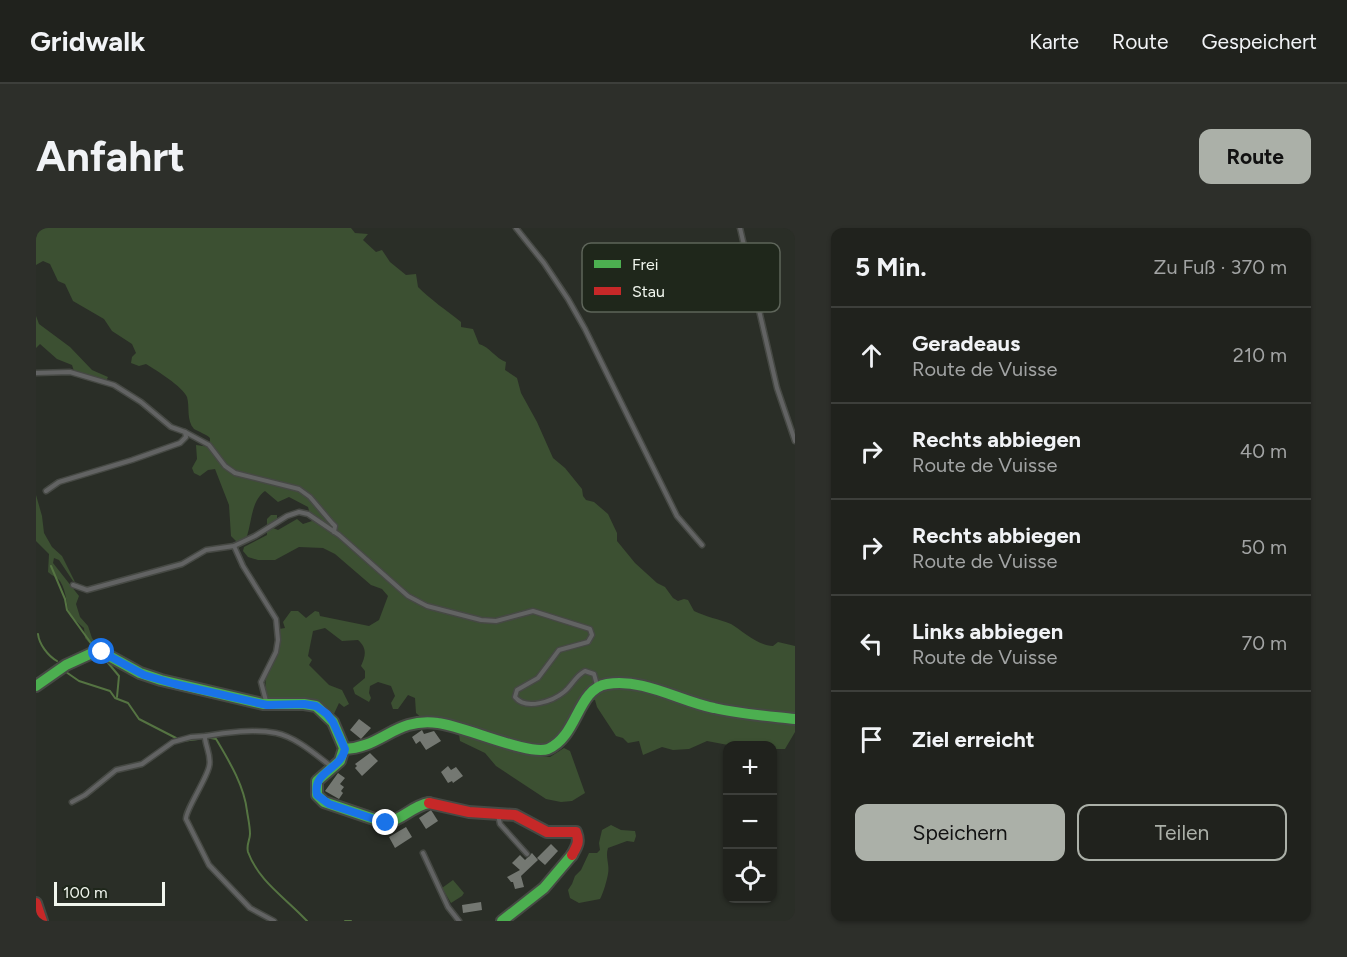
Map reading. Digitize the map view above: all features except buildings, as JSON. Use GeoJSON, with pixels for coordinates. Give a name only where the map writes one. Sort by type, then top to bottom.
{"type":"FeatureCollection","features":[{"type":"Feature","properties":{"kind":"street"},"geometry":{"type":"LineString","coordinates":[[36,686],[66,665],[90,654],[102,652],[156,679],[267,705],[307,704],[318,707],[333,722],[345,749],[342,759],[317,781],[318,798],[329,804],[379,822],[392,822],[415,806],[426,802],[469,812],[517,816],[547,832],[574,831],[579,840],[576,849],[546,888],[502,921]]}},
{"type":"Feature","properties":{"kind":"street"},"geometry":{"type":"LineString","coordinates":[[345,749],[366,745],[403,725],[428,722],[448,724],[528,749],[543,750],[562,739],[590,692],[598,687],[614,684],[663,692],[711,707],[795,718]]}},
{"type":"Feature","properties":{"kind":"street"},"geometry":{"type":"LineString","coordinates":[[36,903],[42,921]]}},
{"type":"Feature","properties":{"kind":"lane"},"geometry":{"type":"LineString","coordinates":[[516,228],[544,263],[568,299],[677,516],[702,546]]}},
{"type":"Feature","properties":{"kind":"lane"},"geometry":{"type":"LineString","coordinates":[[740,228],[743,243]]}},
{"type":"Feature","properties":{"kind":"lane"},"geometry":{"type":"LineString","coordinates":[[759,312],[777,388],[795,441]]}},
{"type":"Feature","properties":{"kind":"lane"},"geometry":{"type":"LineString","coordinates":[[36,373],[70,372],[114,385],[141,402],[171,427],[209,445],[225,466],[235,473],[299,489],[310,497],[335,526],[334,532]]}},
{"type":"Feature","properties":{"kind":"lane"},"geometry":{"type":"LineString","coordinates":[[46,491],[59,482],[180,443],[186,437],[185,432]]}},
{"type":"Feature","properties":{"kind":"lane"},"geometry":{"type":"LineString","coordinates":[[73,585],[87,590],[182,564],[206,550],[234,546],[296,512],[308,514],[334,532],[408,596],[427,606],[496,621],[533,611],[590,629],[591,640],[559,650],[538,678],[516,691],[515,697],[519,702],[531,704],[550,700],[564,693],[578,675],[585,671],[594,674],[598,687]]}},
{"type":"Feature","properties":{"kind":"lane"},"geometry":{"type":"LineString","coordinates":[[234,546],[243,566],[276,620],[278,640],[276,652],[261,682],[267,705]]}},
{"type":"Feature","properties":{"kind":"lane"},"geometry":{"type":"LineString","coordinates":[[72,802],[85,795],[116,770],[142,764],[173,742],[226,732],[276,733],[288,737],[333,767]]}},
{"type":"Feature","properties":{"kind":"lane"},"geometry":{"type":"LineString","coordinates":[[206,736],[210,766],[201,789],[185,814],[186,819],[209,865],[250,908],[274,921]]}},
{"type":"Feature","properties":{"kind":"lane"},"geometry":{"type":"LineString","coordinates":[[498,814],[500,824],[527,854]]}},
{"type":"Feature","properties":{"kind":"lane"},"geometry":{"type":"LineString","coordinates":[[423,853],[448,907],[459,921]]}},
{"type":"Feature","properties":{"kind":"green space"},"geometry":{"type":"Polygon","coordinates":[[[36,228],[351,228],[355,233],[368,234],[363,240],[376,252],[382,250],[390,262],[406,275],[416,274],[418,287],[461,322],[461,327],[473,329],[479,344],[506,362],[505,370],[517,378],[521,393],[553,458],[565,468],[582,489],[586,500],[594,502],[608,514],[617,533],[617,541],[635,563],[657,583],[665,587],[673,598],[678,601],[688,600],[694,611],[731,624],[751,638],[767,645],[773,646],[778,642],[795,646],[795,732],[785,749],[777,749],[777,741],[723,741],[723,744],[707,741],[689,749],[673,750],[662,747],[643,755],[639,741],[628,743],[616,736],[595,700],[584,698],[559,737],[529,755],[550,757],[564,748],[570,751],[585,793],[572,801],[561,802],[546,799],[496,766],[485,753],[460,741],[458,728],[425,721],[416,713],[415,698],[408,695],[398,709],[393,709],[391,703],[395,696],[391,686],[378,682],[370,686],[369,702],[355,694],[353,688],[365,678],[365,671],[361,666],[365,655],[363,646],[358,640],[342,641],[325,628],[313,631],[308,656],[312,660],[309,665],[329,685],[342,690],[349,704],[344,707],[339,703],[333,716],[328,710],[269,702],[266,681],[278,650],[279,629],[285,628],[283,622],[291,611],[298,611],[306,618],[315,611],[319,612],[320,616],[369,626],[379,620],[388,596],[382,589],[371,585],[335,554],[323,548],[299,547],[275,560],[258,560],[248,557],[243,551],[244,547],[267,535],[267,519],[271,515],[277,515],[273,528],[278,530],[297,519],[303,524],[312,521],[308,507],[289,497],[278,502],[265,491],[254,506],[247,536],[241,541],[236,541],[231,536],[229,505],[215,469],[208,470],[200,476],[194,473],[192,468],[197,459],[196,445],[210,447],[210,438],[194,429],[189,418],[185,393],[146,364],[139,366],[131,363],[136,353],[132,344],[112,331],[104,319],[73,301],[65,284],[58,281],[50,264],[43,261],[36,265],[36,228]]]}},
{"type":"Feature","properties":{"kind":"green space"},"geometry":{"type":"Polygon","coordinates":[[[36,316],[39,324],[70,347],[92,370],[108,377],[106,381],[74,371],[72,365],[57,359],[40,344],[36,348],[36,316]]]}},
{"type":"Feature","properties":{"kind":"green space"},"geometry":{"type":"Polygon","coordinates":[[[36,495],[44,533],[52,547],[62,556],[75,582],[59,560],[54,558],[53,563],[79,596],[76,604],[80,617],[88,626],[98,646],[95,650],[85,638],[84,628],[70,616],[62,585],[48,572],[49,554],[36,541],[36,495]]]}},
{"type":"Feature","properties":{"kind":"green space"},"geometry":{"type":"Polygon","coordinates":[[[611,825],[621,830],[635,831],[634,842],[627,841],[608,848],[608,874],[600,899],[579,903],[570,898],[568,890],[589,853],[597,853],[600,850],[602,830],[611,825]]]}},
{"type":"Feature","properties":{"kind":"green space"},"geometry":{"type":"Polygon","coordinates":[[[453,880],[464,893],[451,903],[442,888],[453,880]]]}},
{"type":"Feature","properties":{"kind":"waterway"},"geometry":{"type":"LineString","coordinates":[[51,566],[65,599],[67,610],[93,646]]}},
{"type":"Feature","properties":{"kind":"waterway"},"geometry":{"type":"LineString","coordinates":[[38,634],[44,649],[57,661]]}},
{"type":"Feature","properties":{"kind":"waterway"},"geometry":{"type":"LineString","coordinates":[[104,658],[119,676],[117,697]]}},
{"type":"Feature","properties":{"kind":"waterway"},"geometry":{"type":"LineString","coordinates":[[66,672],[79,681],[110,691],[115,698],[128,703],[139,719],[176,738]]}},
{"type":"Feature","properties":{"kind":"waterway"},"geometry":{"type":"LineString","coordinates":[[211,738],[216,739],[221,747],[243,792],[250,828],[248,852],[253,863],[266,881],[307,921]]}},
{"type":"Feature","properties":{"kind":"waterway"},"geometry":{"type":"LineString","coordinates":[[182,741],[198,739]]}},
{"type":"Feature","properties":{"kind":"waterway"},"geometry":{"type":"LineString","coordinates":[[345,921],[351,921]]}},
{"type":"Feature","properties":{"kind":"traffic: fast"},"geometry":{"type":"LineString","coordinates":[[36,686],[66,665],[90,654],[102,652],[140,673],[161,680],[263,704],[316,706],[333,722],[344,748],[340,761],[317,781],[317,795],[324,802],[386,823],[429,803]]}},
{"type":"Feature","properties":{"kind":"traffic: fast"},"geometry":{"type":"LineString","coordinates":[[344,749],[369,744],[399,728],[423,722],[449,725],[512,745],[539,750],[548,749],[566,734],[589,694],[607,684],[621,683],[648,687],[701,705],[724,710],[795,719]]}},
{"type":"Feature","properties":{"kind":"traffic: fast"},"geometry":{"type":"LineString","coordinates":[[502,921],[544,888],[572,855]]}},
{"type":"Feature","properties":{"kind":"traffic: jam"},"geometry":{"type":"LineString","coordinates":[[429,803],[469,812],[515,815],[547,832],[576,832],[578,839],[572,855]]}},
{"type":"Feature","properties":{"kind":"traffic: jam"},"geometry":{"type":"LineString","coordinates":[[36,903],[42,921]]}},
{"type":"Feature","properties":{"kind":"route"},"geometry":{"type":"LineString","coordinates":[[102,652],[140,673],[161,680],[263,704],[307,704],[321,709],[336,727],[345,749],[340,761],[319,778],[316,784],[317,795],[329,804],[386,823]]}}]}
